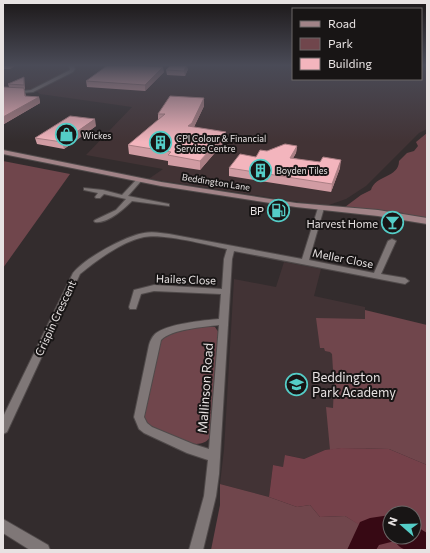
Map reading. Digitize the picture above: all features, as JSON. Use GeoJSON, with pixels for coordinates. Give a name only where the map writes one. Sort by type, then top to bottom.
{"type":"FeatureCollection","features":[{"type":"Feature","properties":{"kind":"main road","name":"Beddington Lane"},"geometry":{"type":"LineString","coordinates":[[3,152],[139,180],[321,208],[378,213],[427,221]]}},
{"type":"Feature","properties":{"kind":"street"},"geometry":{"type":"LineString","coordinates":[[11,91],[30,91]]}},
{"type":"Feature","properties":{"kind":"street"},"geometry":{"type":"LineString","coordinates":[[97,221],[118,211],[139,180]]}},
{"type":"Feature","properties":{"kind":"street"},"geometry":{"type":"LineString","coordinates":[[86,189],[167,205]]}},
{"type":"Feature","properties":{"kind":"street"},"geometry":{"type":"LineString","coordinates":[[98,197],[103,192]]}},
{"type":"Feature","properties":{"kind":"street"},"geometry":{"type":"LineString","coordinates":[[305,261],[321,208]]}},
{"type":"Feature","properties":{"kind":"street","name":"Crispin Crescent"},"geometry":{"type":"LineString","coordinates":[[3,429],[70,283],[81,269],[122,244],[145,235],[169,236],[305,261]]}},
{"type":"Feature","properties":{"kind":"street","name":"Meller Close"},"geometry":{"type":"LineString","coordinates":[[376,275],[392,240]]}},
{"type":"Feature","properties":{"kind":"street","name":"Mallinson Road"},"geometry":{"type":"LineString","coordinates":[[196,550],[210,496],[228,259],[231,248]]}},
{"type":"Feature","properties":{"kind":"street","name":"Meller Close"},"geometry":{"type":"LineString","coordinates":[[305,261],[405,281]]}},
{"type":"Feature","properties":{"kind":"street","name":"Hailes Close"},"geometry":{"type":"LineString","coordinates":[[133,307],[137,292],[154,288],[226,292]]}},
{"type":"Feature","properties":{"kind":"street"},"geometry":{"type":"LineString","coordinates":[[214,456],[191,450],[148,430],[143,426],[139,417],[154,345],[157,338],[163,334],[204,323],[224,322]]}},
{"type":"Feature","properties":{"kind":"street"},"geometry":{"type":"LineString","coordinates":[[3,526],[43,550]]}},
{"type":"Feature","properties":{"kind":"shaded area"},"geometry":{"type":"Polygon","coordinates":[[[36,91],[427,91],[427,129],[419,133],[366,186],[346,199],[326,206],[150,179],[163,169],[86,155],[132,107],[40,94],[36,91]]]}},
{"type":"Feature","properties":{"kind":"shaded area","name":"Beddington Park Academy"},"geometry":{"type":"Polygon","coordinates":[[[284,262],[321,269],[314,296],[365,307],[366,449],[325,450],[304,459],[286,455],[283,467],[273,465],[269,497],[220,484],[224,450],[234,279],[276,287],[284,262]]]}},
{"type":"Feature","properties":{"kind":"shaded area"},"geometry":{"type":"Polygon","coordinates":[[[341,448],[389,449],[427,465],[427,550],[366,550],[361,526],[345,516],[320,517],[310,505],[297,507],[269,497],[273,465],[283,467],[285,455],[304,459],[325,450],[341,448]]]}},
{"type":"Feature","properties":{"kind":"green space"},"geometry":{"type":"Polygon","coordinates":[[[427,133],[427,218],[404,216],[403,213],[345,207],[361,195],[371,190],[373,185],[377,182],[395,171],[398,167],[399,161],[407,153],[414,151],[418,146],[416,142],[427,133]]]}},
{"type":"Feature","properties":{"kind":"green space"},"geometry":{"type":"Polygon","coordinates":[[[3,161],[70,174],[3,268],[3,161]]]}},
{"type":"Feature","properties":{"kind":"green space"},"geometry":{"type":"Polygon","coordinates":[[[365,310],[427,325],[427,465],[389,449],[341,448],[330,450],[326,407],[333,408],[334,386],[332,354],[325,351],[324,348],[320,348],[316,318],[365,319],[365,310]]]}},
{"type":"Feature","properties":{"kind":"green space"},"geometry":{"type":"Polygon","coordinates":[[[205,326],[215,327],[219,333],[210,437],[205,442],[198,444],[182,441],[147,424],[144,417],[159,340],[168,334],[205,326]]]}},
{"type":"Feature","properties":{"kind":"green space"},"geometry":{"type":"Polygon","coordinates":[[[220,484],[269,497],[297,507],[310,505],[320,517],[345,516],[362,526],[366,550],[211,550],[220,505],[220,484]]]}},
{"type":"Feature","properties":{"kind":"building"},"geometry":{"type":"Polygon","coordinates":[[[3,91],[24,91],[25,96],[39,97],[3,117],[3,91]]]}},
{"type":"Feature","properties":{"kind":"building"},"geometry":{"type":"Polygon","coordinates":[[[170,96],[204,98],[192,123],[188,126],[226,132],[200,161],[168,155],[171,152],[128,145],[165,114],[158,114],[170,96]]]}},
{"type":"Feature","properties":{"kind":"building"},"geometry":{"type":"Polygon","coordinates":[[[70,116],[95,119],[62,142],[35,138],[70,116]]]}},
{"type":"Feature","properties":{"kind":"building"},"geometry":{"type":"Polygon","coordinates":[[[285,144],[297,146],[290,158],[320,162],[323,157],[341,160],[332,184],[229,168],[240,154],[256,157],[260,150],[267,151],[285,144]]]}},
{"type":"Feature","properties":{"kind":"waterway"},"geometry":{"type":"LineString","coordinates":[[361,550],[370,532],[382,530]]}},
{"type":"Feature","properties":{"kind":"waterway"},"geometry":{"type":"LineString","coordinates":[[419,545],[427,547]]}},
{"type":"Feature","properties":{"kind":"place","name":"Wickes"},"geometry":{"type":"Point","coordinates":[67,135]}},
{"type":"Feature","properties":{"kind":"place","name":"CPI Colour & Financial Service Centre"},"geometry":{"type":"Point","coordinates":[161,143]}},
{"type":"Feature","properties":{"kind":"place","name":"Boyden Tiles"},"geometry":{"type":"Point","coordinates":[260,170]}},
{"type":"Feature","properties":{"kind":"place","name":"BP"},"geometry":{"type":"Point","coordinates":[279,210]}},
{"type":"Feature","properties":{"kind":"place","name":"Harvest Home"},"geometry":{"type":"Point","coordinates":[393,223]}},
{"type":"Feature","properties":{"kind":"place","name":"Beddington Park Academy"},"geometry":{"type":"Point","coordinates":[297,384]}}]}
